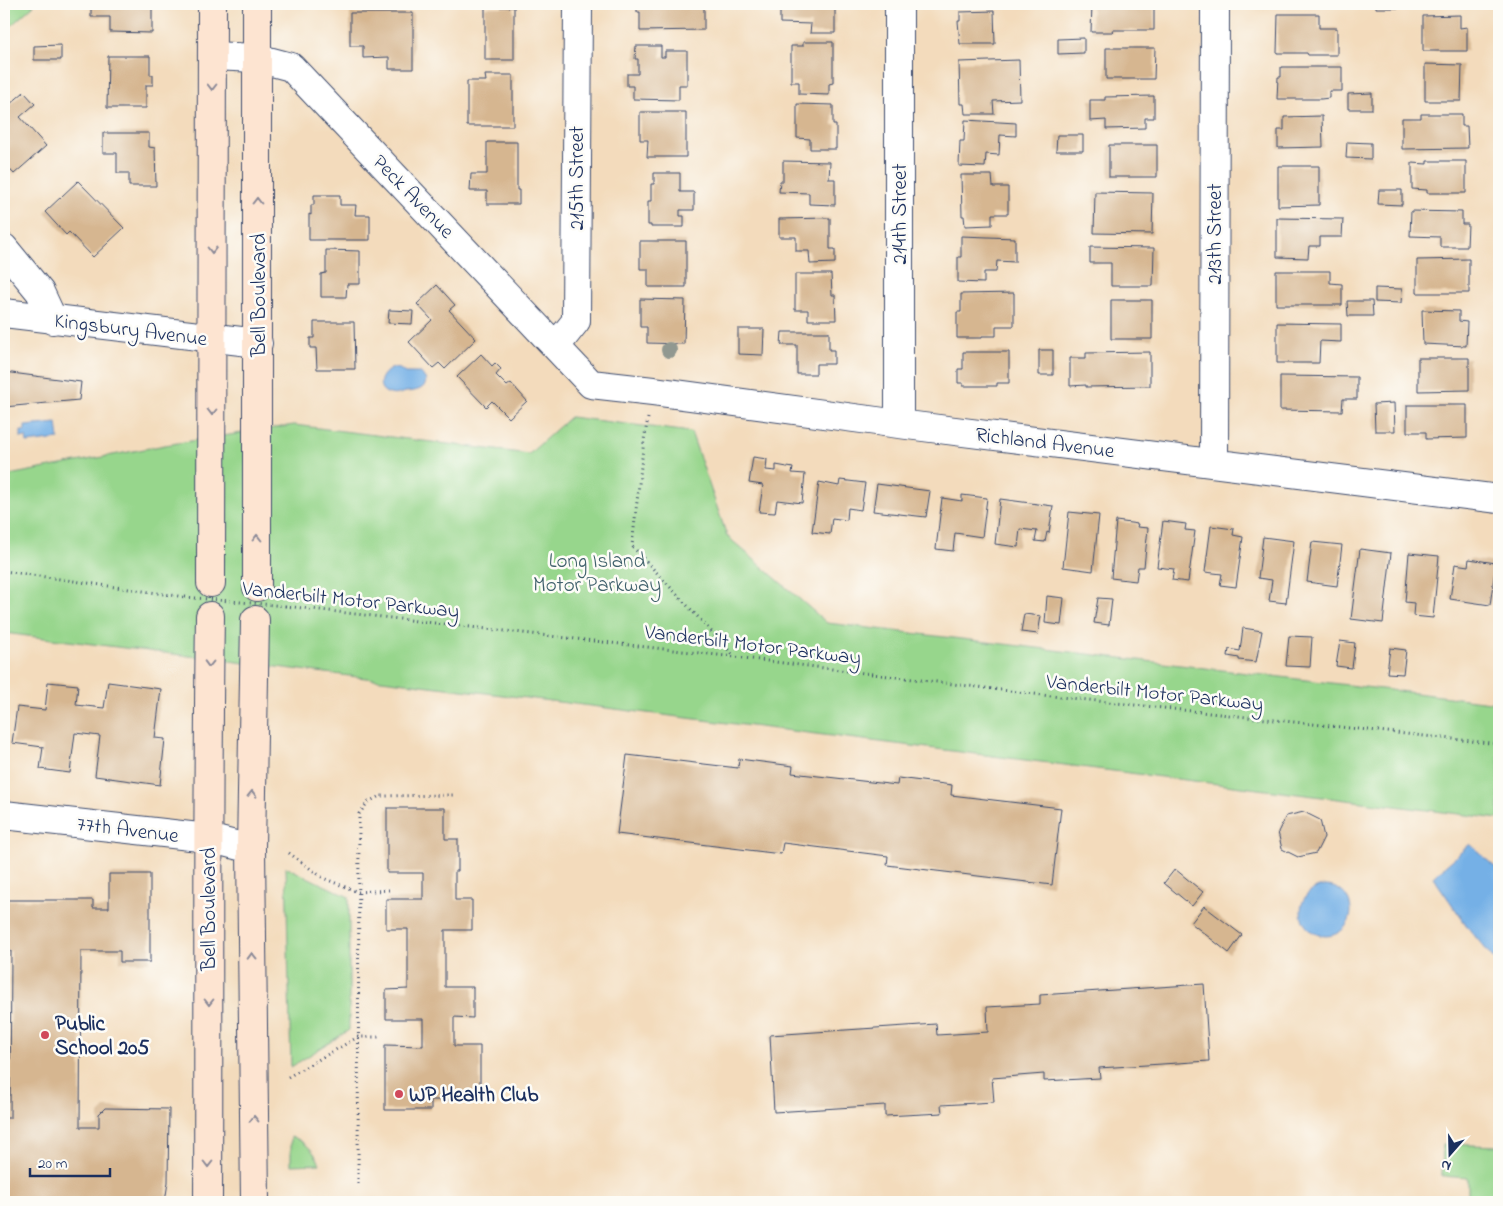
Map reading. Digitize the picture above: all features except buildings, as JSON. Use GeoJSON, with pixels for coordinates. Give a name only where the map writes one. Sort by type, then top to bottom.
{"type":"FeatureCollection","features":[{"type":"Feature","properties":{"kind":"street"},"geometry":{"type":"LineString","coordinates":[[212,4],[212,582]]}},
{"type":"Feature","properties":{"kind":"street","name":"Bell Boulevard"},"geometry":{"type":"LineString","coordinates":[[257,4],[257,587]]}},
{"type":"Feature","properties":{"kind":"street","name":"215th Street"},"geometry":{"type":"LineString","coordinates":[[556,346],[576,321],[578,4]]}},
{"type":"Feature","properties":{"kind":"street","name":"214th Street"},"geometry":{"type":"LineString","coordinates":[[899,4],[899,424]]}},
{"type":"Feature","properties":{"kind":"street","name":"213th Street"},"geometry":{"type":"LineString","coordinates":[[1214,463],[1215,4]]}},
{"type":"Feature","properties":{"kind":"street","name":"Peck Avenue"},"geometry":{"type":"LineString","coordinates":[[212,56],[257,58],[291,68],[591,384]]}},
{"type":"Feature","properties":{"kind":"street"},"geometry":{"type":"LineString","coordinates":[[4,248],[40,292],[53,320]]}},
{"type":"Feature","properties":{"kind":"street","name":"Kingsbury Avenue"},"geometry":{"type":"LineString","coordinates":[[4,313],[258,343]]}},
{"type":"Feature","properties":{"kind":"street","name":"Richland Avenue"},"geometry":{"type":"LineString","coordinates":[[591,384],[1499,498]]}},
{"type":"Feature","properties":{"kind":"street","name":"Bell Boulevard"},"geometry":{"type":"LineString","coordinates":[[208,1202],[210,616]]}},
{"type":"Feature","properties":{"kind":"street","name":"Bell Boulevard"},"geometry":{"type":"LineString","coordinates":[[255,620],[251,849],[255,1202]]}},
{"type":"Feature","properties":{"kind":"street","name":"77th Avenue"},"geometry":{"type":"LineString","coordinates":[[4,815],[208,838],[251,849]]}},
{"type":"Feature","properties":{"kind":"path"},"geometry":{"type":"LineString","coordinates":[[653,391],[644,440],[632,546],[735,657]]}},
{"type":"Feature","properties":{"kind":"path","name":"Vanderbilt Motor Parkway"},"geometry":{"type":"LineString","coordinates":[[4,571],[185,597],[285,606],[735,657],[1042,695],[1499,744]]}},
{"type":"Feature","properties":{"kind":"path"},"geometry":{"type":"LineString","coordinates":[[358,1184],[359,814],[368,802],[380,796],[455,795]]}},
{"type":"Feature","properties":{"kind":"path"},"geometry":{"type":"LineString","coordinates":[[289,853],[323,878],[358,892],[389,890]]}},
{"type":"Feature","properties":{"kind":"path"},"geometry":{"type":"LineString","coordinates":[[288,1077],[358,1037],[382,1037]]}},
{"type":"Feature","properties":{"kind":"green space"},"geometry":{"type":"Polygon","coordinates":[[[4,4],[35,4],[4,32],[4,4]]]}},
{"type":"Feature","properties":{"kind":"green space","name":"Long Island Motor Parkway"},"geometry":{"type":"Polygon","coordinates":[[[570,417],[691,432],[727,536],[827,623],[1499,703],[1499,819],[4,633],[4,476],[165,445],[294,425],[529,454],[570,417]]]}},
{"type":"Feature","properties":{"kind":"green space"},"geometry":{"type":"Polygon","coordinates":[[[286,867],[349,897],[349,1030],[291,1067],[286,867]]]}},
{"type":"Feature","properties":{"kind":"green space"},"geometry":{"type":"Polygon","coordinates":[[[291,1136],[308,1147],[320,1164],[291,1165],[291,1136]]]}},
{"type":"Feature","properties":{"kind":"green space"},"geometry":{"type":"Polygon","coordinates":[[[1443,1144],[1498,1146],[1496,1202],[1468,1202],[1468,1178],[1442,1176],[1443,1144]]]}},
{"type":"Feature","properties":{"kind":"water"},"geometry":{"type":"Polygon","coordinates":[[[393,368],[400,369],[405,373],[421,373],[426,380],[425,385],[417,390],[396,395],[385,392],[380,385],[382,377],[388,370],[393,368]]]}},
{"type":"Feature","properties":{"kind":"water"},"geometry":{"type":"Polygon","coordinates":[[[57,423],[59,439],[27,443],[26,437],[21,438],[21,431],[25,431],[25,426],[57,423]]]}},
{"type":"Feature","properties":{"kind":"water"},"geometry":{"type":"Polygon","coordinates":[[[1470,844],[1499,871],[1499,965],[1469,929],[1433,877],[1470,844]]]}},
{"type":"Feature","properties":{"kind":"water"},"geometry":{"type":"Polygon","coordinates":[[[1326,886],[1344,893],[1351,911],[1344,929],[1326,936],[1308,929],[1301,911],[1308,893],[1326,886]]]}},
{"type":"Feature","properties":{"kind":"place","name":"Public School 205"},"geometry":{"type":"Point","coordinates":[45,1035]}},
{"type":"Feature","properties":{"kind":"place","name":"WP Health Club"},"geometry":{"type":"Point","coordinates":[399,1094]}}]}
